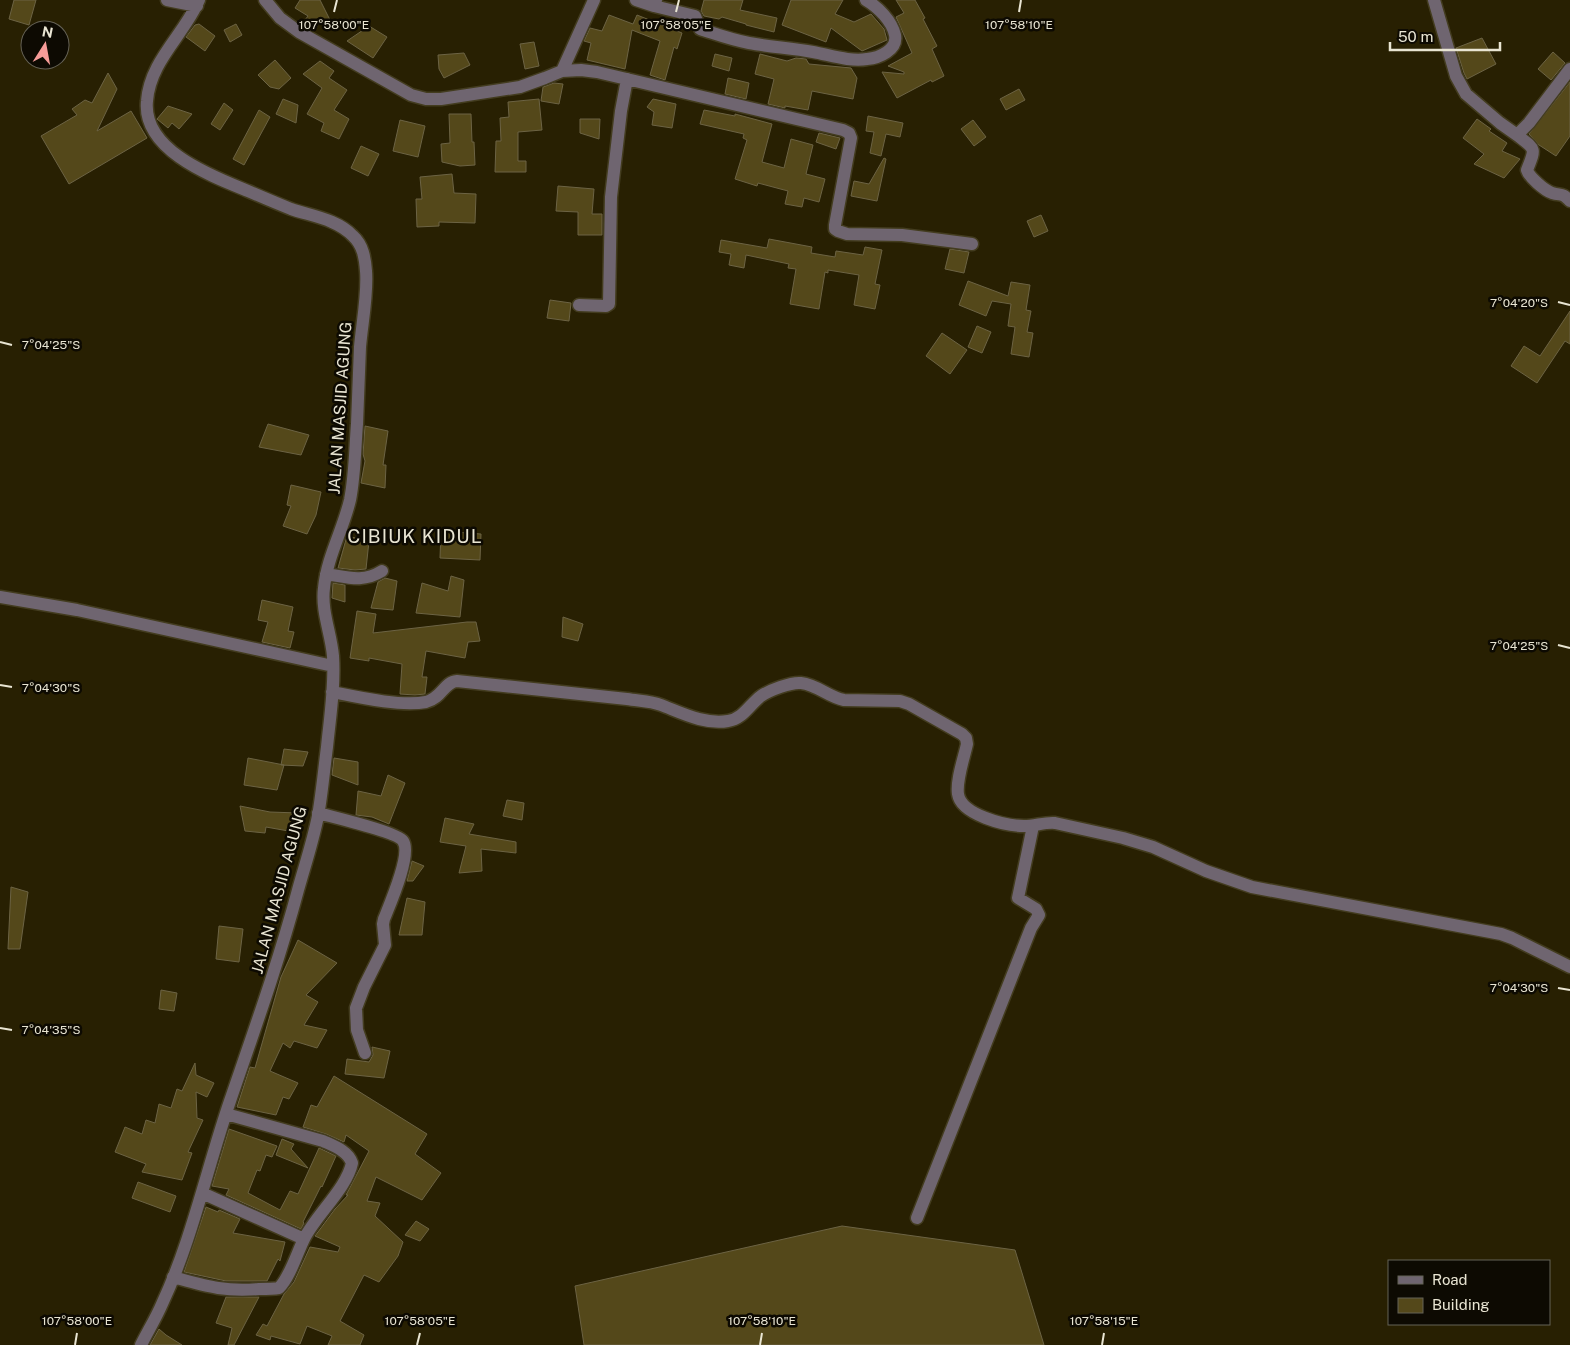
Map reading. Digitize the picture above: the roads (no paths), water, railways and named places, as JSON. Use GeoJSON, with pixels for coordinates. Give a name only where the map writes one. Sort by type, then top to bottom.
{"type":"FeatureCollection","features":[{"type":"Feature","properties":{"kind":"street"},"geometry":{"type":"LineString","coordinates":[[167,0],[198,3]]}},
{"type":"Feature","properties":{"kind":"street"},"geometry":{"type":"LineString","coordinates":[[265,0],[280,18],[299,32],[411,95],[441,99],[520,87],[562,71],[581,70],[598,72],[849,133],[850,146],[835,229],[847,234],[917,237],[972,244]]}},
{"type":"Feature","properties":{"kind":"street"},"geometry":{"type":"LineString","coordinates":[[562,71],[594,0]]}},
{"type":"Feature","properties":{"kind":"street"},"geometry":{"type":"LineString","coordinates":[[636,0],[655,3],[694,16],[700,29],[747,43],[794,48],[865,60],[879,57],[893,47],[896,40],[895,33],[890,24],[874,5],[866,0]]}},
{"type":"Feature","properties":{"kind":"street"},"geometry":{"type":"LineString","coordinates":[[1434,0],[1456,76],[1466,94],[1532,147],[1534,154],[1527,170],[1530,177],[1551,193],[1564,194],[1570,201]]}},
{"type":"Feature","properties":{"kind":"street","name":"JALAN MASJID AGUNG"},"geometry":{"type":"LineString","coordinates":[[141,1345],[163,1303],[184,1249],[289,922],[318,813],[332,692],[333,666],[332,642],[323,603],[323,594],[326,574],[344,523],[355,468],[366,274],[362,248],[353,235],[341,227],[324,218],[291,209],[218,179],[184,161],[168,149],[158,136],[146,112],[150,84],[156,69],[198,3]]}},
{"type":"Feature","properties":{"kind":"street"},"geometry":{"type":"LineString","coordinates":[[1517,135],[1529,123],[1570,69]]}},
{"type":"Feature","properties":{"kind":"street"},"geometry":{"type":"LineString","coordinates":[[579,305],[606,306],[608,304],[611,197],[621,111],[627,79]]}},
{"type":"Feature","properties":{"kind":"street"},"geometry":{"type":"LineString","coordinates":[[326,574],[364,579],[370,578],[382,571]]}},
{"type":"Feature","properties":{"kind":"street"},"geometry":{"type":"LineString","coordinates":[[0,597],[77,610],[333,666]]}},
{"type":"Feature","properties":{"kind":"street"},"geometry":{"type":"LineString","coordinates":[[332,692],[364,699],[409,703],[426,702],[436,698],[449,683],[457,680],[654,703],[697,718],[728,722],[740,716],[760,696],[796,683],[819,688],[837,699],[900,701],[916,707],[966,738],[967,744],[958,792],[959,797],[966,808],[985,818],[1016,825],[1033,826],[1055,823],[1153,847],[1229,880],[1278,893],[1501,934],[1570,967]]}},
{"type":"Feature","properties":{"kind":"street"},"geometry":{"type":"LineString","coordinates":[[318,813],[400,837],[406,848],[400,881],[383,924],[385,945],[364,987],[356,1008],[356,1030],[365,1053]]}},
{"type":"Feature","properties":{"kind":"street"},"geometry":{"type":"LineString","coordinates":[[917,1218],[1031,928],[1039,915],[1036,909],[1018,898],[1033,826]]}},
{"type":"Feature","properties":{"kind":"street"},"geometry":{"type":"LineString","coordinates":[[173,1277],[225,1290],[242,1291],[279,1288],[287,1276],[314,1221],[341,1186],[352,1164],[350,1159],[336,1146],[323,1140],[226,1114]]}},
{"type":"Feature","properties":{"kind":"street"},"geometry":{"type":"LineString","coordinates":[[202,1192],[304,1239]]}},
{"type":"Feature","properties":{"kind":"district","name":"CIBIUK KIDUL"},"geometry":{"type":"Point","coordinates":[415,536]}}]}
